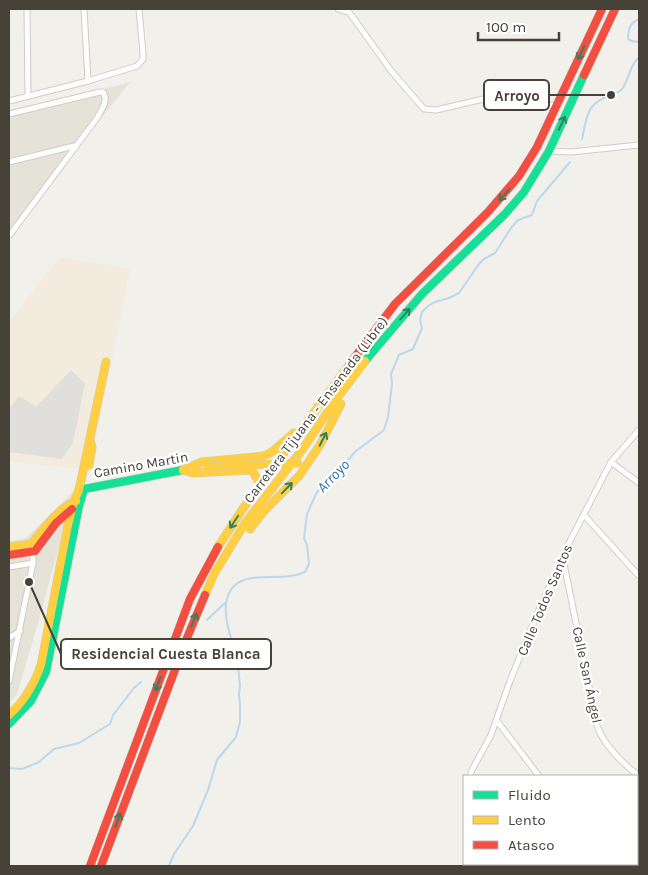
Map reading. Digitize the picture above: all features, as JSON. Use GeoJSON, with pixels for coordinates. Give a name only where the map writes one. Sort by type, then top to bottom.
{"type":"FeatureCollection","features":[{"type":"Feature","properties":{"kind":"main road","name":"Carretera Tijuana - Ensenada (Libre)"},"geometry":{"type":"LineString","coordinates":[[90,866],[190,599],[217,548],[260,484],[395,304],[506,193],[519,176],[533,154],[602,9]]}},
{"type":"Feature","properties":{"kind":"main road","name":"Carretera Tijuana - Ensenada (Libre)"},"geometry":{"type":"LineString","coordinates":[[101,866],[187,638],[214,574],[226,553],[369,356],[422,294],[505,214],[528,186],[549,151],[615,9]]}},
{"type":"Feature","properties":{"kind":"main road"},"geometry":{"type":"LineString","coordinates":[[226,553],[238,544],[264,511],[299,476],[303,463],[320,445],[335,413],[360,378],[369,356]]}},
{"type":"Feature","properties":{"kind":"main road"},"geometry":{"type":"LineString","coordinates":[[9,715],[24,701],[38,673],[76,504],[82,489],[92,447],[90,440],[106,362]]}},
{"type":"Feature","properties":{"kind":"main road"},"geometry":{"type":"LineString","coordinates":[[184,470],[197,463],[263,456],[274,451],[290,435],[300,430]]}},
{"type":"Feature","properties":{"kind":"main road","name":"Camino Martin"},"geometry":{"type":"LineString","coordinates":[[82,489],[208,466],[303,463]]}},
{"type":"Feature","properties":{"kind":"main road"},"geometry":{"type":"LineString","coordinates":[[184,470],[193,473],[250,470],[260,484]]}},
{"type":"Feature","properties":{"kind":"main road"},"geometry":{"type":"LineString","coordinates":[[9,547],[31,544],[58,513],[76,504]]}},
{"type":"Feature","properties":{"kind":"main road"},"geometry":{"type":"LineString","coordinates":[[9,556],[34,552],[50,529],[76,504]]}},
{"type":"Feature","properties":{"kind":"main road"},"geometry":{"type":"LineString","coordinates":[[9,724],[30,704],[41,686],[46,672],[76,504]]}},
{"type":"Feature","properties":{"kind":"street"},"geometry":{"type":"LineString","coordinates":[[27,9],[28,96]]}},
{"type":"Feature","properties":{"kind":"street"},"geometry":{"type":"LineString","coordinates":[[84,9],[88,81]]}},
{"type":"Feature","properties":{"kind":"street"},"geometry":{"type":"LineString","coordinates":[[9,101],[88,81],[141,64],[143,53],[138,9]]}},
{"type":"Feature","properties":{"kind":"street"},"geometry":{"type":"LineString","coordinates":[[338,9],[349,12],[392,72],[427,110],[436,110],[492,97],[556,106]]}},
{"type":"Feature","properties":{"kind":"street"},"geometry":{"type":"LineString","coordinates":[[9,114],[100,92],[104,94],[106,101],[97,118],[74,146],[9,236]]}},
{"type":"Feature","properties":{"kind":"street"},"geometry":{"type":"LineString","coordinates":[[549,151],[571,152],[639,145]]}},
{"type":"Feature","properties":{"kind":"street"},"geometry":{"type":"LineString","coordinates":[[9,162],[74,146]]}},
{"type":"Feature","properties":{"kind":"street","name":"Calle Todos Santos"},"geometry":{"type":"LineString","coordinates":[[470,775],[497,721],[510,681],[562,559],[611,462],[638,433]]}},
{"type":"Feature","properties":{"kind":"street"},"geometry":{"type":"LineString","coordinates":[[611,462],[639,483]]}},
{"type":"Feature","properties":{"kind":"street"},"geometry":{"type":"LineString","coordinates":[[584,515],[639,576]]}},
{"type":"Feature","properties":{"kind":"street"},"geometry":{"type":"LineString","coordinates":[[9,681],[34,552],[31,544]]}},
{"type":"Feature","properties":{"kind":"street","name":"Calle San Ángel"},"geometry":{"type":"LineString","coordinates":[[562,559],[597,726],[602,739],[638,775]]}},
{"type":"Feature","properties":{"kind":"street"},"geometry":{"type":"LineString","coordinates":[[9,566],[32,563]]}},
{"type":"Feature","properties":{"kind":"street"},"geometry":{"type":"LineString","coordinates":[[9,638],[20,631]]}},
{"type":"Feature","properties":{"kind":"street"},"geometry":{"type":"LineString","coordinates":[[497,721],[538,775]]}},
{"type":"Feature","properties":{"kind":"shaded area"},"geometry":{"type":"Polygon","coordinates":[[[130,82],[36,200],[9,237],[9,115],[130,82]]]}},
{"type":"Feature","properties":{"kind":"shaded area"},"geometry":{"type":"Polygon","coordinates":[[[60,257],[130,269],[90,470],[9,461],[9,322],[60,257]]]}},
{"type":"Feature","properties":{"kind":"shaded area"},"geometry":{"type":"Polygon","coordinates":[[[71,370],[85,383],[73,443],[62,459],[9,452],[9,409],[19,396],[36,407],[71,370]]]}},
{"type":"Feature","properties":{"kind":"shaded area"},"geometry":{"type":"Polygon","coordinates":[[[74,491],[17,695],[9,703],[9,541],[26,538],[74,491]]]}},
{"type":"Feature","properties":{"kind":"waterway","name":"Arroyo"},"geometry":{"type":"LineString","coordinates":[[639,19],[633,22],[628,32],[628,39],[639,42]]}},
{"type":"Feature","properties":{"kind":"waterway","name":"Arroyo"},"geometry":{"type":"LineString","coordinates":[[582,139],[592,107],[601,99],[617,93],[623,88],[631,68],[639,57]]}},
{"type":"Feature","properties":{"kind":"waterway","name":"Arroyo"},"geometry":{"type":"LineString","coordinates":[[232,641],[227,622],[226,603],[233,587],[241,581],[252,578],[285,577],[305,572],[309,564],[307,545],[304,538],[307,514],[317,492],[344,470],[348,460],[356,451],[384,430],[388,417],[392,384],[391,374],[399,355],[413,349],[422,328],[420,320],[422,312],[435,302],[459,293],[479,264],[495,253],[518,220],[532,215],[537,201],[570,162]]}},
{"type":"Feature","properties":{"kind":"waterway"},"geometry":{"type":"LineString","coordinates":[[207,620],[225,603]]}},
{"type":"Feature","properties":{"kind":"waterway","name":"Arroyo"},"geometry":{"type":"LineString","coordinates":[[169,866],[174,854],[193,826],[208,790],[217,760],[236,737],[240,722],[240,685],[237,658]]}},
{"type":"Feature","properties":{"kind":"waterway"},"geometry":{"type":"LineString","coordinates":[[9,768],[22,769],[39,762],[54,749],[79,743],[110,724],[113,715],[141,682]]}},
{"type":"Feature","properties":{"kind":"traffic: fast"},"geometry":{"type":"LineString","coordinates":[[365,361],[422,294],[505,214],[524,192],[549,151],[584,75]]}},
{"type":"Feature","properties":{"kind":"traffic: fast"},"geometry":{"type":"LineString","coordinates":[[79,490],[188,469]]}},
{"type":"Feature","properties":{"kind":"traffic: fast"},"geometry":{"type":"LineString","coordinates":[[9,724],[31,701],[46,672],[83,493]]}},
{"type":"Feature","properties":{"kind":"traffic: slow"},"geometry":{"type":"LineString","coordinates":[[218,547],[242,510],[352,361]]}},
{"type":"Feature","properties":{"kind":"traffic: slow"},"geometry":{"type":"LineString","coordinates":[[205,595],[214,574],[245,523],[302,450],[365,361]]}},
{"type":"Feature","properties":{"kind":"traffic: slow"},"geometry":{"type":"LineString","coordinates":[[9,715],[28,692],[41,665],[68,525],[79,490],[106,362]]}},
{"type":"Feature","properties":{"kind":"traffic: slow"},"geometry":{"type":"LineString","coordinates":[[250,529],[264,511],[299,476],[320,445],[341,404]]}},
{"type":"Feature","properties":{"kind":"traffic: slow"},"geometry":{"type":"LineString","coordinates":[[183,470],[202,462],[264,456],[272,452],[294,433]]}},
{"type":"Feature","properties":{"kind":"traffic: slow"},"geometry":{"type":"LineString","coordinates":[[89,465],[92,447],[90,440]]}},
{"type":"Feature","properties":{"kind":"traffic: slow"},"geometry":{"type":"LineString","coordinates":[[208,467],[298,463]]}},
{"type":"Feature","properties":{"kind":"traffic: slow"},"geometry":{"type":"LineString","coordinates":[[183,470],[193,473],[250,470],[260,484]]}},
{"type":"Feature","properties":{"kind":"traffic: slow"},"geometry":{"type":"LineString","coordinates":[[9,547],[31,544],[57,514],[76,501]]}},
{"type":"Feature","properties":{"kind":"traffic: jam"},"geometry":{"type":"LineString","coordinates":[[352,361],[395,304],[488,212],[519,176],[537,147],[602,9]]}},
{"type":"Feature","properties":{"kind":"traffic: jam"},"geometry":{"type":"LineString","coordinates":[[584,75],[615,9]]}},
{"type":"Feature","properties":{"kind":"traffic: jam"},"geometry":{"type":"LineString","coordinates":[[9,555],[35,551],[56,523],[72,509]]}},
{"type":"Feature","properties":{"kind":"traffic: jam"},"geometry":{"type":"LineString","coordinates":[[90,866],[190,599],[218,547]]}},
{"type":"Feature","properties":{"kind":"traffic: jam"},"geometry":{"type":"LineString","coordinates":[[101,866],[205,595]]}},
{"type":"Feature","properties":{"kind":"place","name":"Arroyo"},"geometry":{"type":"Point","coordinates":[611,95]}},
{"type":"Feature","properties":{"kind":"place","name":"Residencial Cuesta Blanca"},"geometry":{"type":"Point","coordinates":[29,582]}}]}
